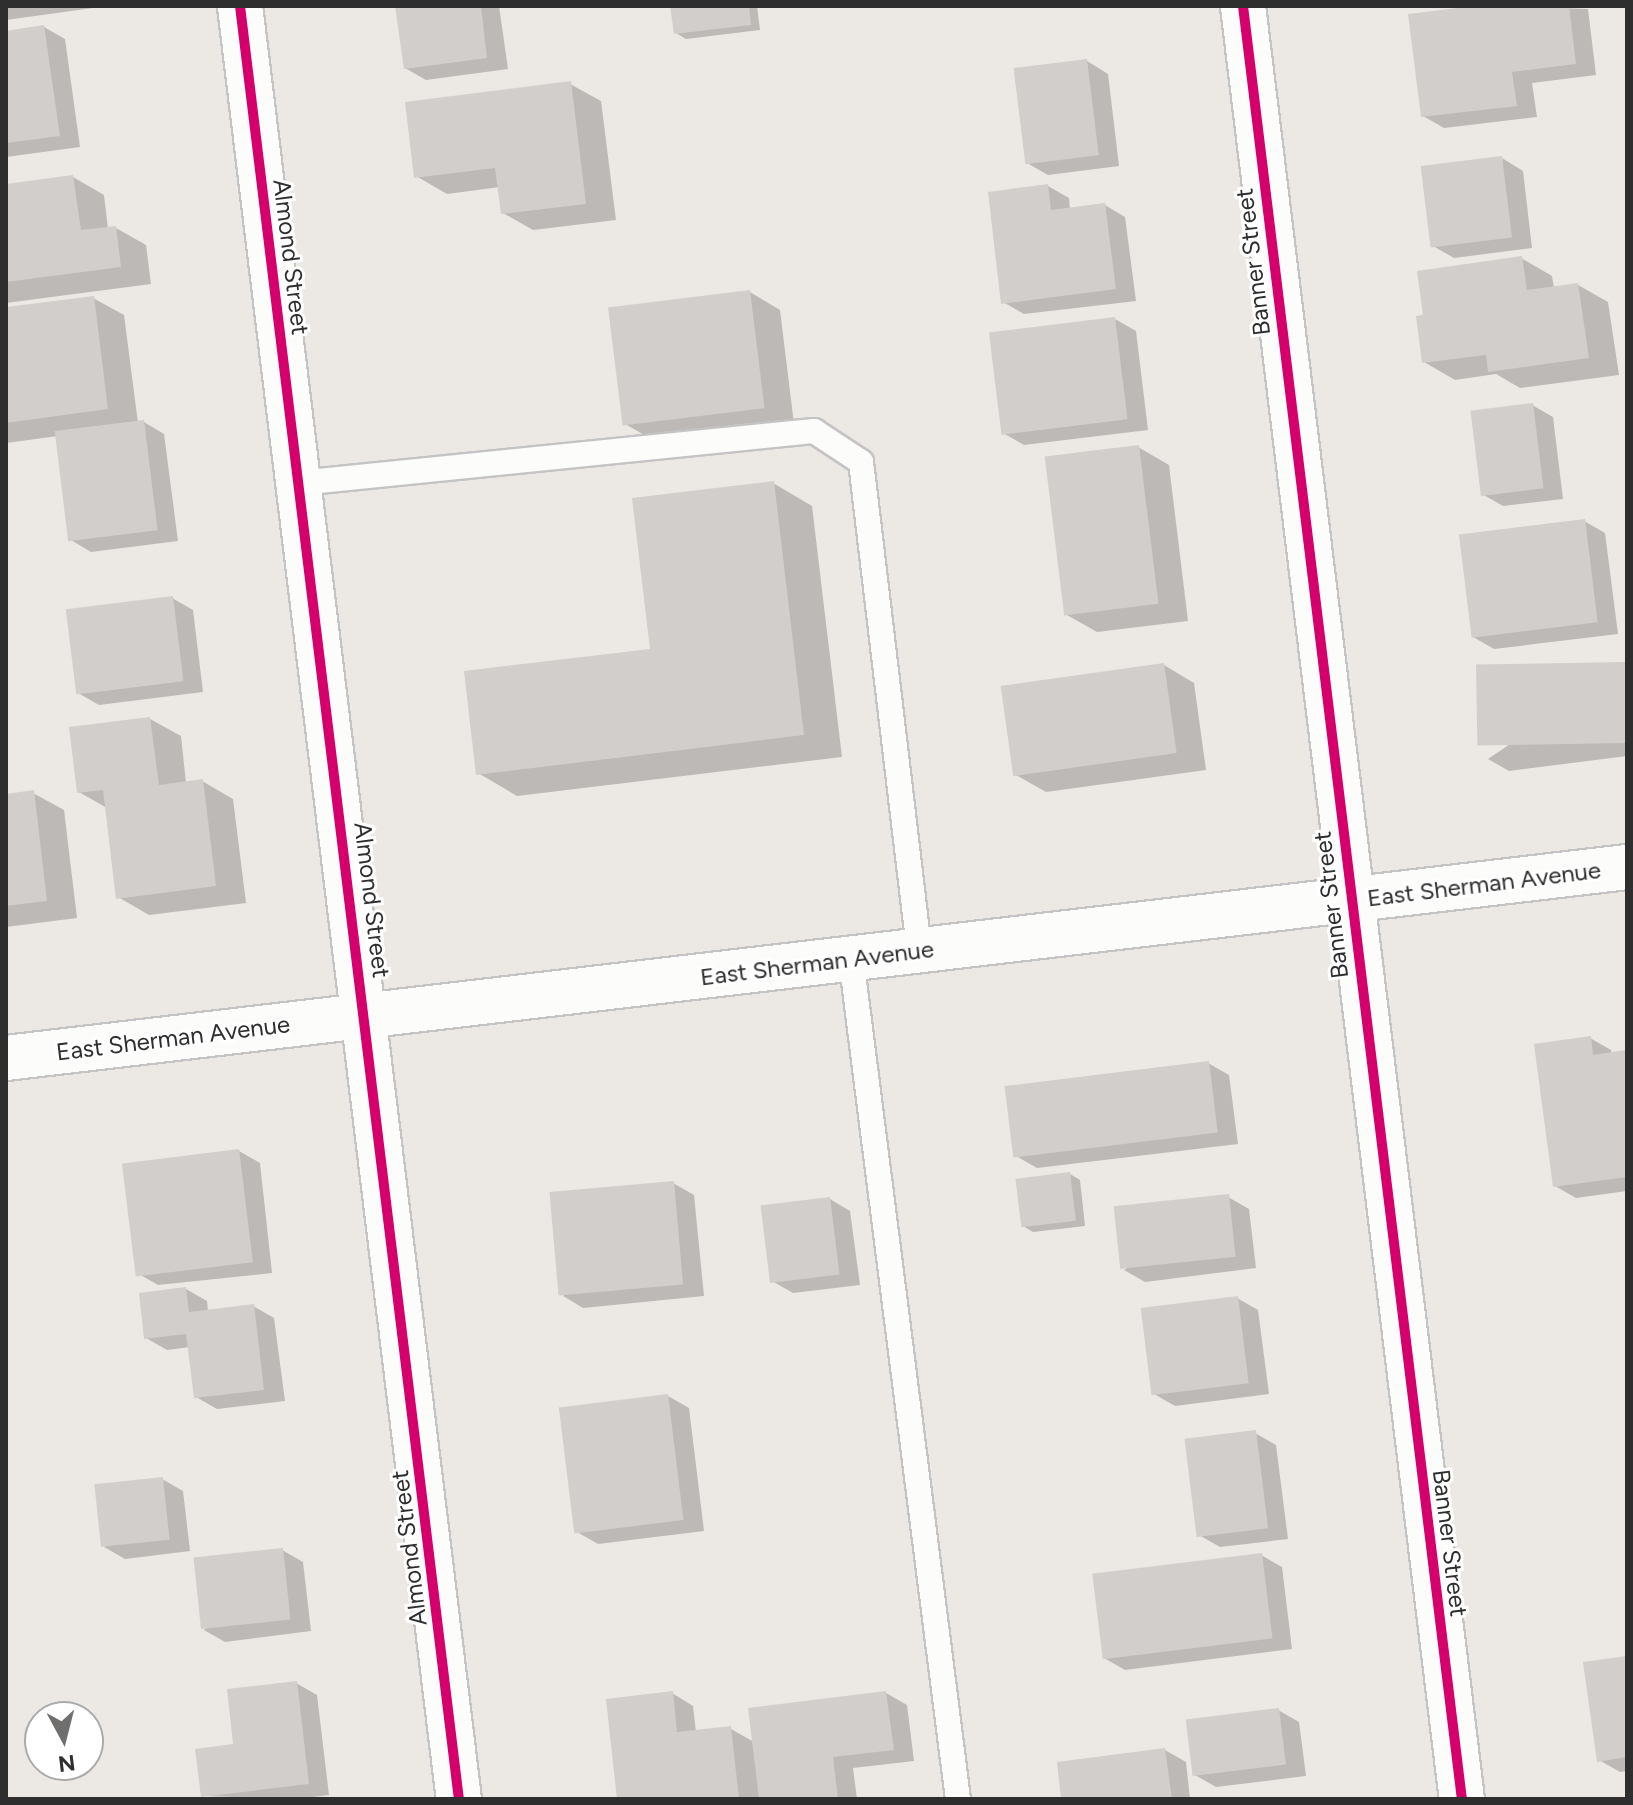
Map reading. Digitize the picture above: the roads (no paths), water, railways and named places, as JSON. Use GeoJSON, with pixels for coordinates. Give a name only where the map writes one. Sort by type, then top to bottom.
{"type":"FeatureCollection","features":[{"type":"Feature","properties":{"kind":"street","name":"Almond Street"},"geometry":{"type":"LineString","coordinates":[[240,6],[366,1016],[459,1799]]}},
{"type":"Feature","properties":{"kind":"street","name":"Banner Street"},"geometry":{"type":"LineString","coordinates":[[1243,6],[1462,1799]]}},
{"type":"Feature","properties":{"kind":"street","name":"East Sherman Avenue"},"geometry":{"type":"LineString","coordinates":[[6,1058],[1627,867]]}},
{"type":"Feature","properties":{"kind":"lane"},"geometry":{"type":"LineString","coordinates":[[299,483],[814,431],[861,462],[919,951]]}},
{"type":"Feature","properties":{"kind":"lane"},"geometry":{"type":"LineString","coordinates":[[851,958],[958,1799]]}}]}
